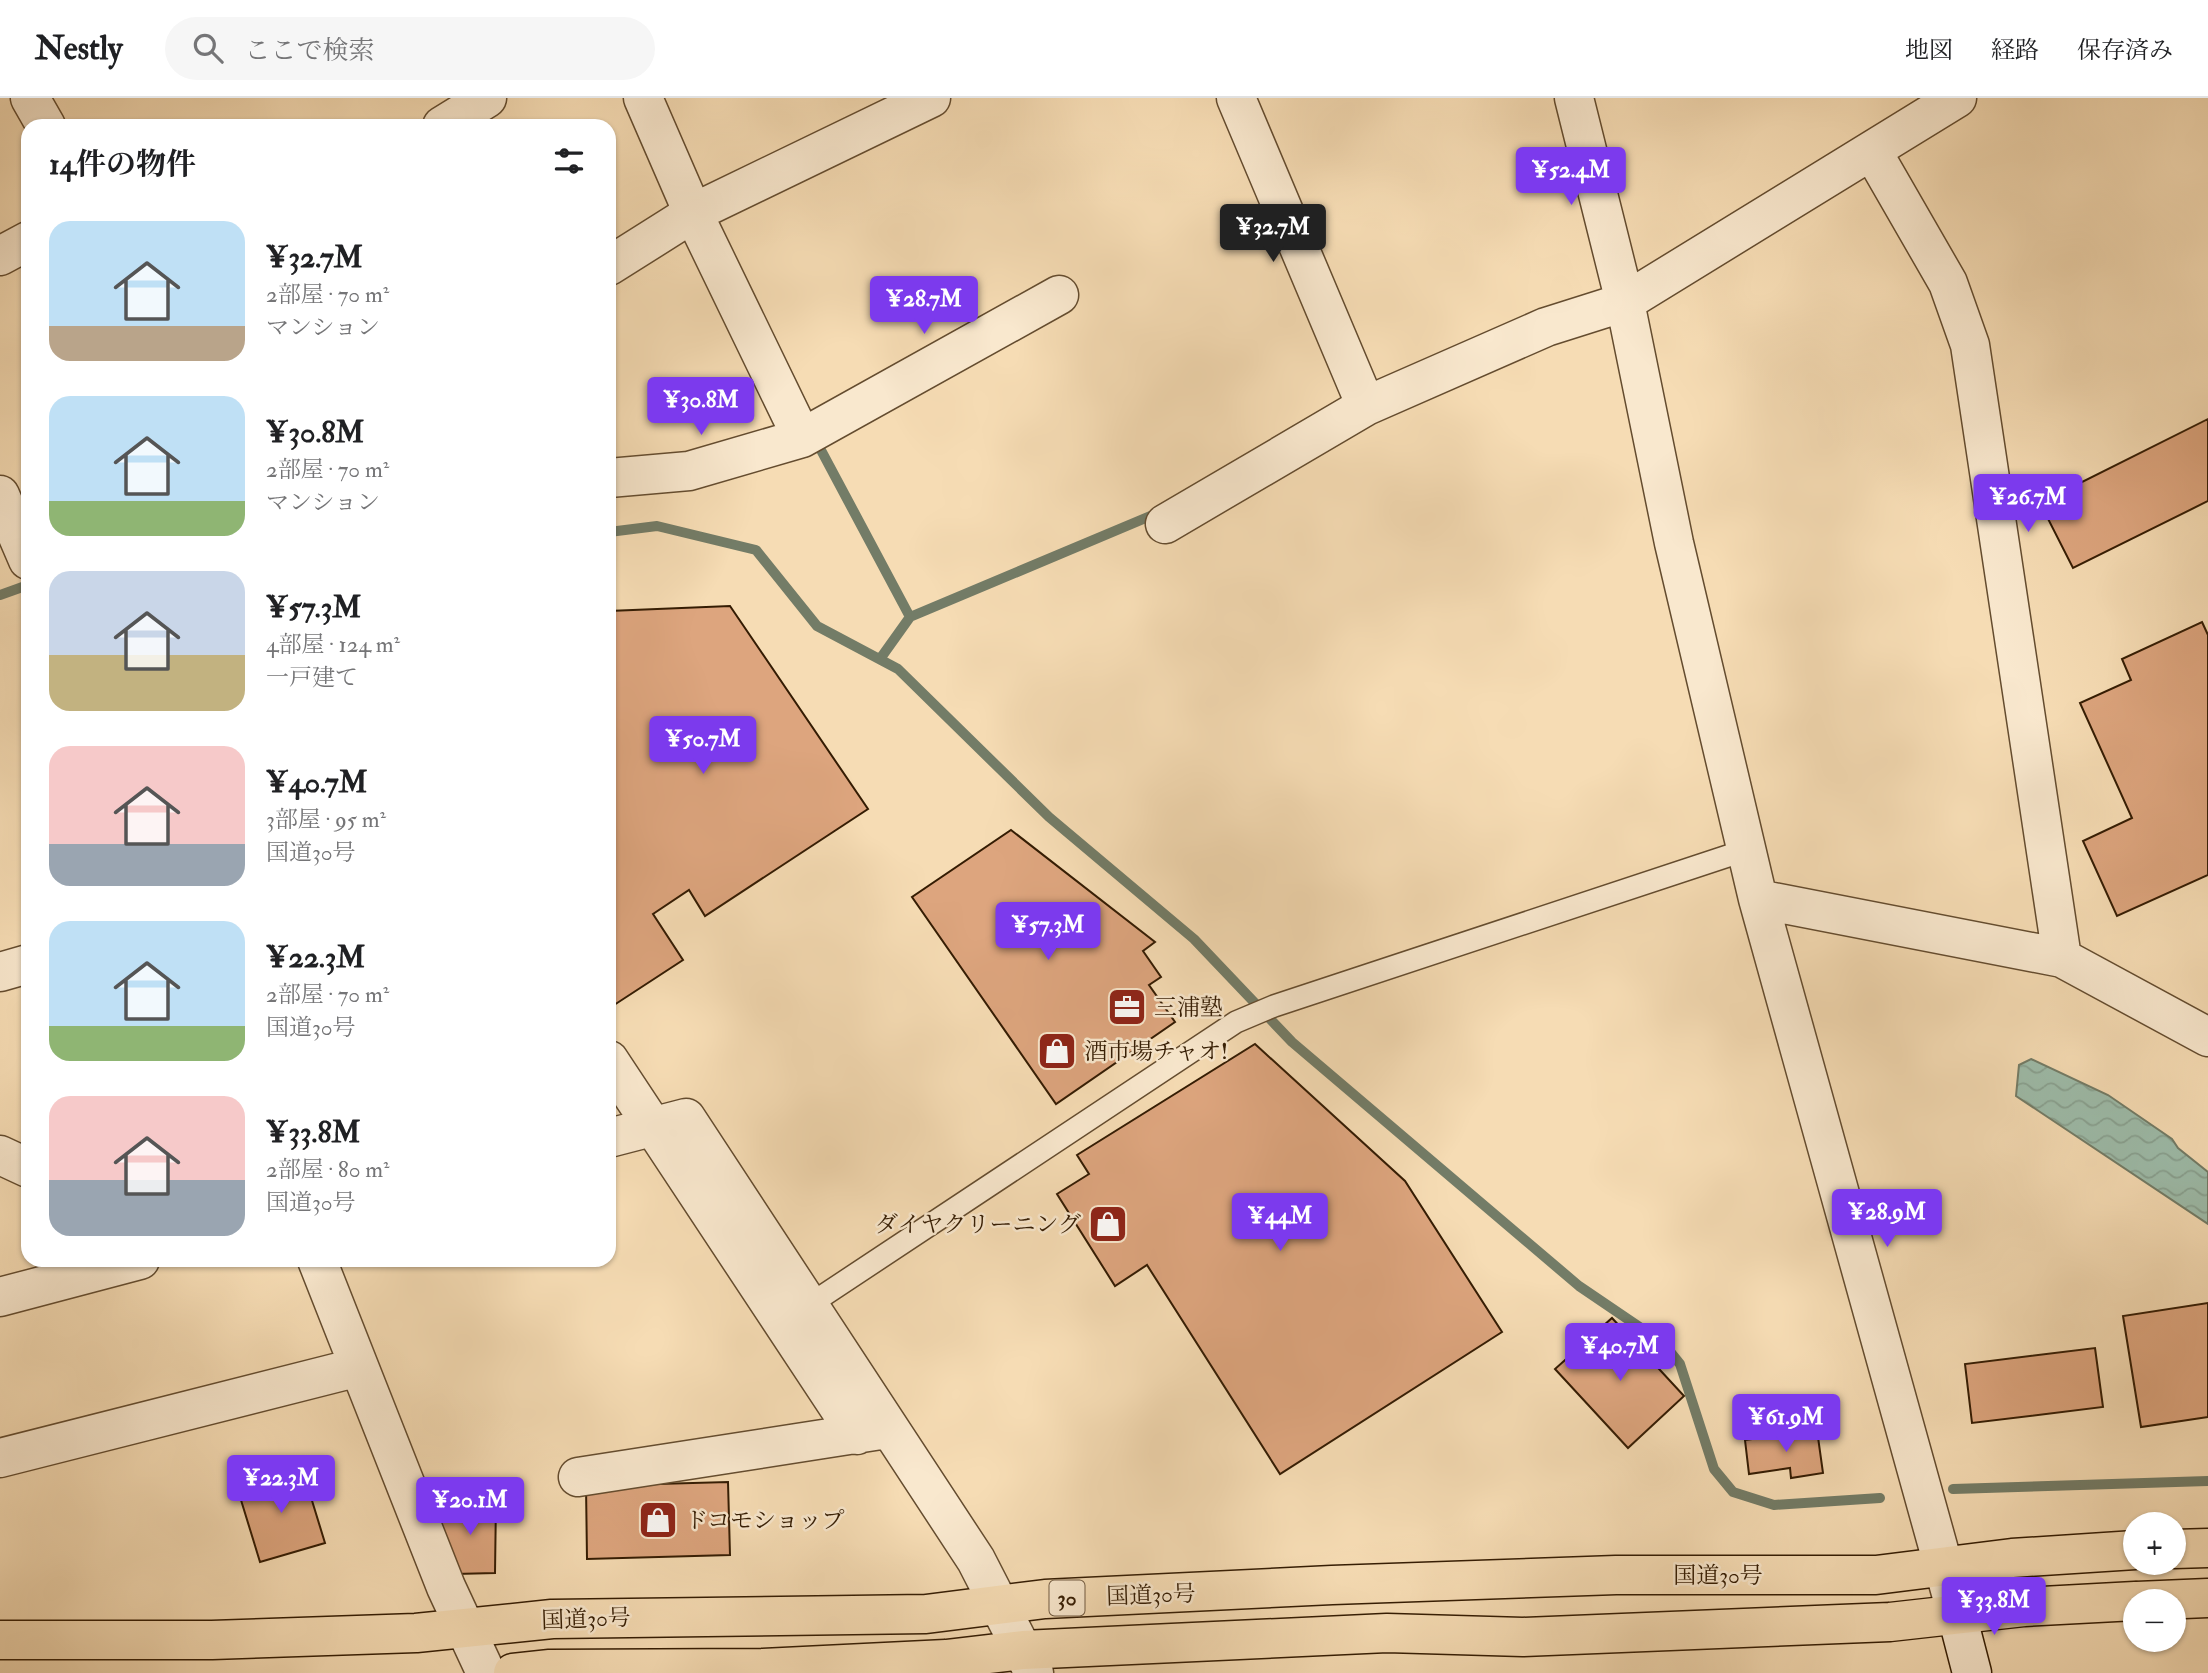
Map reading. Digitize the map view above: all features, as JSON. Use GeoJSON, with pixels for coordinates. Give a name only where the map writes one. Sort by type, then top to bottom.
{"type":"FeatureCollection","features":[{"type":"Feature","properties":{"kind":"highway"},"geometry":{"type":"LineString","coordinates":[[2186,1549],[2208,1548]]}},
{"type":"Feature","properties":{"kind":"highway","name":"国道30号"},"geometry":{"type":"LineString","coordinates":[[0,1640],[212,1640],[466,1629],[552,1619],[926,1614],[1045,1599],[1616,1575],[1876,1575],[2012,1558],[2123,1551]]}},
{"type":"Feature","properties":{"kind":"highway","name":"30"},"geometry":{"type":"LineString","coordinates":[[2186,1599],[2208,1598]]}},
{"type":"Feature","properties":{"kind":"highway","name":"30"},"geometry":{"type":"LineString","coordinates":[[513,1673],[550,1669],[762,1668],[946,1659],[1028,1662],[1387,1633],[1522,1637],[1890,1622],[2024,1606],[2123,1602]]}},
{"type":"Feature","properties":{"kind":"street"},"geometry":{"type":"LineString","coordinates":[[30,98],[42,119]]}},
{"type":"Feature","properties":{"kind":"street"},"geometry":{"type":"LineString","coordinates":[[453,119],[487,98]]}},
{"type":"Feature","properties":{"kind":"street"},"geometry":{"type":"LineString","coordinates":[[643,98],[702,209],[809,434]]}},
{"type":"Feature","properties":{"kind":"street"},"geometry":{"type":"LineString","coordinates":[[616,261],[702,209],[930,98]]}},
{"type":"Feature","properties":{"kind":"street"},"geometry":{"type":"LineString","coordinates":[[1236,98],[1366,407]]}},
{"type":"Feature","properties":{"kind":"street"},"geometry":{"type":"LineString","coordinates":[[1574,98],[1625,302],[1674,543],[1758,898],[1972,1673]]}},
{"type":"Feature","properties":{"kind":"street"},"geometry":{"type":"LineString","coordinates":[[1165,524],[1366,407],[1546,327],[1625,302],[1957,98]]}},
{"type":"Feature","properties":{"kind":"street"},"geometry":{"type":"LineString","coordinates":[[1872,151],[1948,283],[1970,345],[2062,958]]}},
{"type":"Feature","properties":{"kind":"street"},"geometry":{"type":"LineString","coordinates":[[0,256],[21,245]]}},
{"type":"Feature","properties":{"kind":"street"},"geometry":{"type":"LineString","coordinates":[[616,477],[689,471],[809,434],[1059,295]]}},
{"type":"Feature","properties":{"kind":"street"},"geometry":{"type":"LineString","coordinates":[[0,495],[21,560]]}},
{"type":"Feature","properties":{"kind":"street"},"geometry":{"type":"LineString","coordinates":[[1758,898],[2062,958],[2208,1037]]}},
{"type":"Feature","properties":{"kind":"street"},"geometry":{"type":"LineString","coordinates":[[0,972],[21,966]]}},
{"type":"Feature","properties":{"kind":"street"},"geometry":{"type":"LineString","coordinates":[[616,1071],[652,1127],[874,1432],[976,1560],[1028,1662]]}},
{"type":"Feature","properties":{"kind":"street"},"geometry":{"type":"LineString","coordinates":[[616,1136],[686,1118],[809,1305],[874,1432]]}},
{"type":"Feature","properties":{"kind":"street"},"geometry":{"type":"LineString","coordinates":[[0,1155],[21,1165]]}},
{"type":"Feature","properties":{"kind":"street"},"geometry":{"type":"LineString","coordinates":[[0,1297],[114,1267]]}},
{"type":"Feature","properties":{"kind":"street"},"geometry":{"type":"LineString","coordinates":[[320,1267],[486,1673]]}},
{"type":"Feature","properties":{"kind":"street"},"geometry":{"type":"LineString","coordinates":[[0,1458],[359,1367]]}},
{"type":"Feature","properties":{"kind":"street"},"geometry":{"type":"LineString","coordinates":[[578,1477],[874,1432]]}},
{"type":"Feature","properties":{"kind":"lane"},"geometry":{"type":"LineString","coordinates":[[809,1305],[1236,1022],[1275,1006],[1746,850]]}},
{"type":"Feature","properties":{"kind":"water"},"geometry":{"type":"Polygon","coordinates":[[[2031,1059],[2108,1095],[2172,1139],[2178,1148],[2208,1172],[2208,1224],[2016,1096],[2019,1065],[2031,1059]]]}},
{"type":"Feature","properties":{"kind":"building"},"geometry":{"type":"Polygon","coordinates":[[[2208,419],[2208,501],[2073,568],[2040,503],[2208,419]]]}},
{"type":"Feature","properties":{"kind":"building"},"geometry":{"type":"Polygon","coordinates":[[[730,606],[868,809],[705,916],[689,890],[653,914],[683,960],[616,1004],[616,611],[730,606]]]}},
{"type":"Feature","properties":{"kind":"building"},"geometry":{"type":"Polygon","coordinates":[[[2202,622],[2208,635],[2208,875],[2117,916],[2083,841],[2132,818],[2080,703],[2131,680],[2122,659],[2202,622]]]}},
{"type":"Feature","properties":{"kind":"building"},"geometry":{"type":"Polygon","coordinates":[[[1011,830],[1155,942],[1143,951],[1161,977],[1149,985],[1175,1022],[1056,1104],[912,897],[1011,830]]]}},
{"type":"Feature","properties":{"kind":"building"},"geometry":{"type":"Polygon","coordinates":[[[1255,1044],[1405,1181],[1502,1332],[1280,1474],[1147,1265],[1115,1286],[1057,1194],[1089,1174],[1077,1155],[1255,1044]]]}},
{"type":"Feature","properties":{"kind":"building"},"geometry":{"type":"Polygon","coordinates":[[[2208,1303],[2208,1417],[2141,1427],[2123,1316],[2208,1303]]]}},
{"type":"Feature","properties":{"kind":"building"},"geometry":{"type":"Polygon","coordinates":[[[1612,1318],[1684,1396],[1628,1448],[1555,1369],[1612,1318]]]}},
{"type":"Feature","properties":{"kind":"building"},"geometry":{"type":"Polygon","coordinates":[[[2095,1348],[2103,1407],[1972,1423],[1965,1364],[2095,1348]]]}},
{"type":"Feature","properties":{"kind":"building"},"geometry":{"type":"Polygon","coordinates":[[[1817,1430],[1823,1473],[1791,1478],[1790,1468],[1749,1474],[1745,1440],[1817,1430]]]}},
{"type":"Feature","properties":{"kind":"building"},"geometry":{"type":"Polygon","coordinates":[[[302,1468],[325,1543],[260,1562],[237,1487],[302,1468]]]}},
{"type":"Feature","properties":{"kind":"building"},"geometry":{"type":"Polygon","coordinates":[[[728,1482],[730,1555],[587,1559],[586,1486],[728,1482]]]}},
{"type":"Feature","properties":{"kind":"building"},"geometry":{"type":"Polygon","coordinates":[[[496,1500],[495,1573],[455,1574],[439,1535],[440,1507],[480,1507],[478,1501],[496,1500]]]}},
{"type":"Feature","properties":{"kind":"waterway"},"geometry":{"type":"LineString","coordinates":[[814,437],[910,617],[880,659]]}},
{"type":"Feature","properties":{"kind":"waterway"},"geometry":{"type":"LineString","coordinates":[[910,617],[1160,512]]}},
{"type":"Feature","properties":{"kind":"waterway"},"geometry":{"type":"LineString","coordinates":[[616,531],[657,526],[756,550],[817,626],[898,669],[1049,817],[1194,939],[1292,1042],[1579,1286],[1663,1343],[1680,1364],[1714,1469],[1733,1492],[1774,1505],[1880,1498]]}},
{"type":"Feature","properties":{"kind":"waterway"},"geometry":{"type":"LineString","coordinates":[[0,595],[21,588]]}},
{"type":"Feature","properties":{"kind":"waterway"},"geometry":{"type":"LineString","coordinates":[[1953,1489],[2208,1481]]}},
{"type":"Feature","properties":{"kind":"place","name":"三浦塾"},"geometry":{"type":"Point","coordinates":[1127,1007]}},
{"type":"Feature","properties":{"kind":"place","name":"酒市場チャオ!"},"geometry":{"type":"Point","coordinates":[1057,1051]}},
{"type":"Feature","properties":{"kind":"place","name":"ダイヤクリーニング"},"geometry":{"type":"Point","coordinates":[1108,1224]}},
{"type":"Feature","properties":{"kind":"place","name":"ドコモショップ"},"geometry":{"type":"Point","coordinates":[658,1520]}}]}
